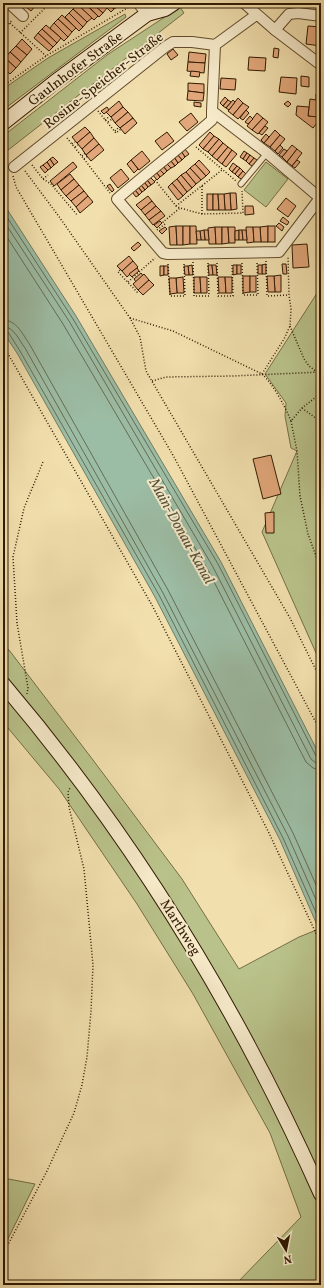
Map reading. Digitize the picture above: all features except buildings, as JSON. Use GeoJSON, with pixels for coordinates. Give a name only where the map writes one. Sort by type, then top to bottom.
{"type":"FeatureCollection","features":[{"type":"Feature","properties":{"kind":"main road","name":"Gaulnhofer Straße"},"geometry":{"type":"LineString","coordinates":[[3,122],[151,8],[164,9],[174,3]]}},
{"type":"Feature","properties":{"kind":"main road","name":"Marthweg"},"geometry":{"type":"LineString","coordinates":[[3,684],[78,776],[108,817],[176,918],[212,978],[262,1070],[321,1194]]}},
{"type":"Feature","properties":{"kind":"street"},"geometry":{"type":"LineString","coordinates":[[9,3],[21,14]]}},
{"type":"Feature","properties":{"kind":"street"},"geometry":{"type":"LineString","coordinates":[[244,3],[256,15],[321,65]]}},
{"type":"Feature","properties":{"kind":"street"},"geometry":{"type":"LineString","coordinates":[[134,5],[151,8]]}},
{"type":"Feature","properties":{"kind":"street"},"geometry":{"type":"LineString","coordinates":[[275,30],[289,14],[298,12],[321,16]]}},
{"type":"Feature","properties":{"kind":"street"},"geometry":{"type":"LineString","coordinates":[[212,111],[267,153],[320,198],[279,252],[188,254],[165,253],[149,237],[117,199],[212,120],[212,111],[215,45],[256,15]]}},
{"type":"Feature","properties":{"kind":"street","name":"Rosine-Speicher-Straße"},"geometry":{"type":"LineString","coordinates":[[14,167],[173,42],[192,42],[215,45]]}},
{"type":"Feature","properties":{"kind":"lane"},"geometry":{"type":"LineString","coordinates":[[241,184],[267,153]]}},
{"type":"Feature","properties":{"kind":"path"},"geometry":{"type":"LineString","coordinates":[[20,32],[50,3]]}},
{"type":"Feature","properties":{"kind":"path"},"geometry":{"type":"LineString","coordinates":[[3,86],[46,56],[134,5]]}},
{"type":"Feature","properties":{"kind":"path"},"geometry":{"type":"LineString","coordinates":[[3,31],[21,14]]}},
{"type":"Feature","properties":{"kind":"path"},"geometry":{"type":"LineString","coordinates":[[10,23],[46,56]]}},
{"type":"Feature","properties":{"kind":"path"},"geometry":{"type":"LineString","coordinates":[[93,104],[115,131],[120,128]]}},
{"type":"Feature","properties":{"kind":"path"},"geometry":{"type":"LineString","coordinates":[[105,120],[110,116]]}},
{"type":"Feature","properties":{"kind":"path"},"geometry":{"type":"LineString","coordinates":[[108,122],[112,119]]}},
{"type":"Feature","properties":{"kind":"path"},"geometry":{"type":"LineString","coordinates":[[60,130],[82,156],[112,197],[117,199]]}},
{"type":"Feature","properties":{"kind":"path"},"geometry":{"type":"LineString","coordinates":[[148,172],[176,206],[180,208],[202,214],[244,213],[241,184],[188,141]]}},
{"type":"Feature","properties":{"kind":"path"},"geometry":{"type":"LineString","coordinates":[[84,159],[88,156]]}},
{"type":"Feature","properties":{"kind":"path"},"geometry":{"type":"LineString","coordinates":[[25,158],[43,179],[51,184],[78,216]]}},
{"type":"Feature","properties":{"kind":"path"},"geometry":{"type":"LineString","coordinates":[[321,680],[290,618],[146,371],[140,337],[130,318],[60,218],[22,168],[14,167],[13,176],[16,187],[174,457],[321,732]]}},
{"type":"Feature","properties":{"kind":"path"},"geometry":{"type":"LineString","coordinates":[[176,206],[222,170]]}},
{"type":"Feature","properties":{"kind":"path"},"geometry":{"type":"LineString","coordinates":[[43,179],[48,175]]}},
{"type":"Feature","properties":{"kind":"path"},"geometry":{"type":"LineString","coordinates":[[202,186],[202,214]]}},
{"type":"Feature","properties":{"kind":"path"},"geometry":{"type":"LineString","coordinates":[[149,237],[165,224],[163,222],[180,208]]}},
{"type":"Feature","properties":{"kind":"path"},"geometry":{"type":"LineString","coordinates":[[262,374],[284,339],[290,326],[292,309],[289,295],[288,240]]}},
{"type":"Feature","properties":{"kind":"path"},"geometry":{"type":"LineString","coordinates":[[261,252],[267,296],[289,295]]}},
{"type":"Feature","properties":{"kind":"path"},"geometry":{"type":"LineString","coordinates":[[237,253],[243,295],[258,295],[261,252]]}},
{"type":"Feature","properties":{"kind":"path"},"geometry":{"type":"LineString","coordinates":[[165,253],[170,296],[185,296],[188,254]]}},
{"type":"Feature","properties":{"kind":"path"},"geometry":{"type":"LineString","coordinates":[[128,282],[165,253]]}},
{"type":"Feature","properties":{"kind":"path"},"geometry":{"type":"LineString","coordinates":[[188,254],[194,296],[209,296],[213,253]]}},
{"type":"Feature","properties":{"kind":"path"},"geometry":{"type":"LineString","coordinates":[[213,253],[218,296],[233,296],[237,253]]}},
{"type":"Feature","properties":{"kind":"path"},"geometry":{"type":"LineString","coordinates":[[120,270],[118,272],[136,289],[137,292],[139,291]]}},
{"type":"Feature","properties":{"kind":"path"},"geometry":{"type":"LineString","coordinates":[[130,318],[173,330],[262,374],[267,379],[288,412],[291,421],[297,451],[300,496],[304,518],[321,570]]}},
{"type":"Feature","properties":{"kind":"path"},"geometry":{"type":"LineString","coordinates":[[290,326],[304,359],[316,372]]}},
{"type":"Feature","properties":{"kind":"path"},"geometry":{"type":"LineString","coordinates":[[3,346],[153,607],[268,831],[321,944]]}},
{"type":"Feature","properties":{"kind":"path"},"geometry":{"type":"LineString","coordinates":[[152,381],[166,377],[321,372]]}},
{"type":"Feature","properties":{"kind":"path"},"geometry":{"type":"LineString","coordinates":[[291,421],[302,408],[321,393]]}},
{"type":"Feature","properties":{"kind":"path"},"geometry":{"type":"LineString","coordinates":[[302,408],[321,422]]}},
{"type":"Feature","properties":{"kind":"path"},"geometry":{"type":"LineString","coordinates":[[28,688],[18,623],[13,557],[24,508],[43,462]]}},
{"type":"Feature","properties":{"kind":"path"},"geometry":{"type":"LineString","coordinates":[[3,1254],[46,1173],[74,1113],[88,1057],[93,965],[84,869],[69,807],[68,792],[78,776]]}},
{"type":"Feature","properties":{"kind":"shaded area"},"geometry":{"type":"Polygon","coordinates":[[[180,7],[184,13],[3,154],[3,136],[107,55],[180,7]]]}},
{"type":"Feature","properties":{"kind":"shaded area"},"geometry":{"type":"Polygon","coordinates":[[[125,14],[126,17],[3,110],[3,89],[48,58],[125,14]]]}},
{"type":"Feature","properties":{"kind":"shaded area"},"geometry":{"type":"Polygon","coordinates":[[[266,162],[288,179],[266,207],[244,190],[266,162]]]}},
{"type":"Feature","properties":{"kind":"shaded area"},"geometry":{"type":"Polygon","coordinates":[[[321,287],[321,664],[262,532],[297,451],[291,448],[285,416],[286,403],[265,374],[321,287]]]}},
{"type":"Feature","properties":{"kind":"shaded area"},"geometry":{"type":"Polygon","coordinates":[[[3,644],[93,760],[182,879],[239,969],[299,937],[319,929],[321,934],[321,1285],[235,1285],[301,1217],[270,1133],[193,994],[137,904],[59,789],[3,722],[3,644]]]}},
{"type":"Feature","properties":{"kind":"shaded area"},"geometry":{"type":"Polygon","coordinates":[[[3,1178],[35,1184],[3,1249],[3,1178]]]}},
{"type":"Feature","properties":{"kind":"water","name":"Main-Donau-Kanal"},"geometry":{"type":"Polygon","coordinates":[[[3,203],[76,316],[221,562],[321,758],[321,934],[280,840],[155,597],[17,353],[3,332],[3,203]]]}}]}
